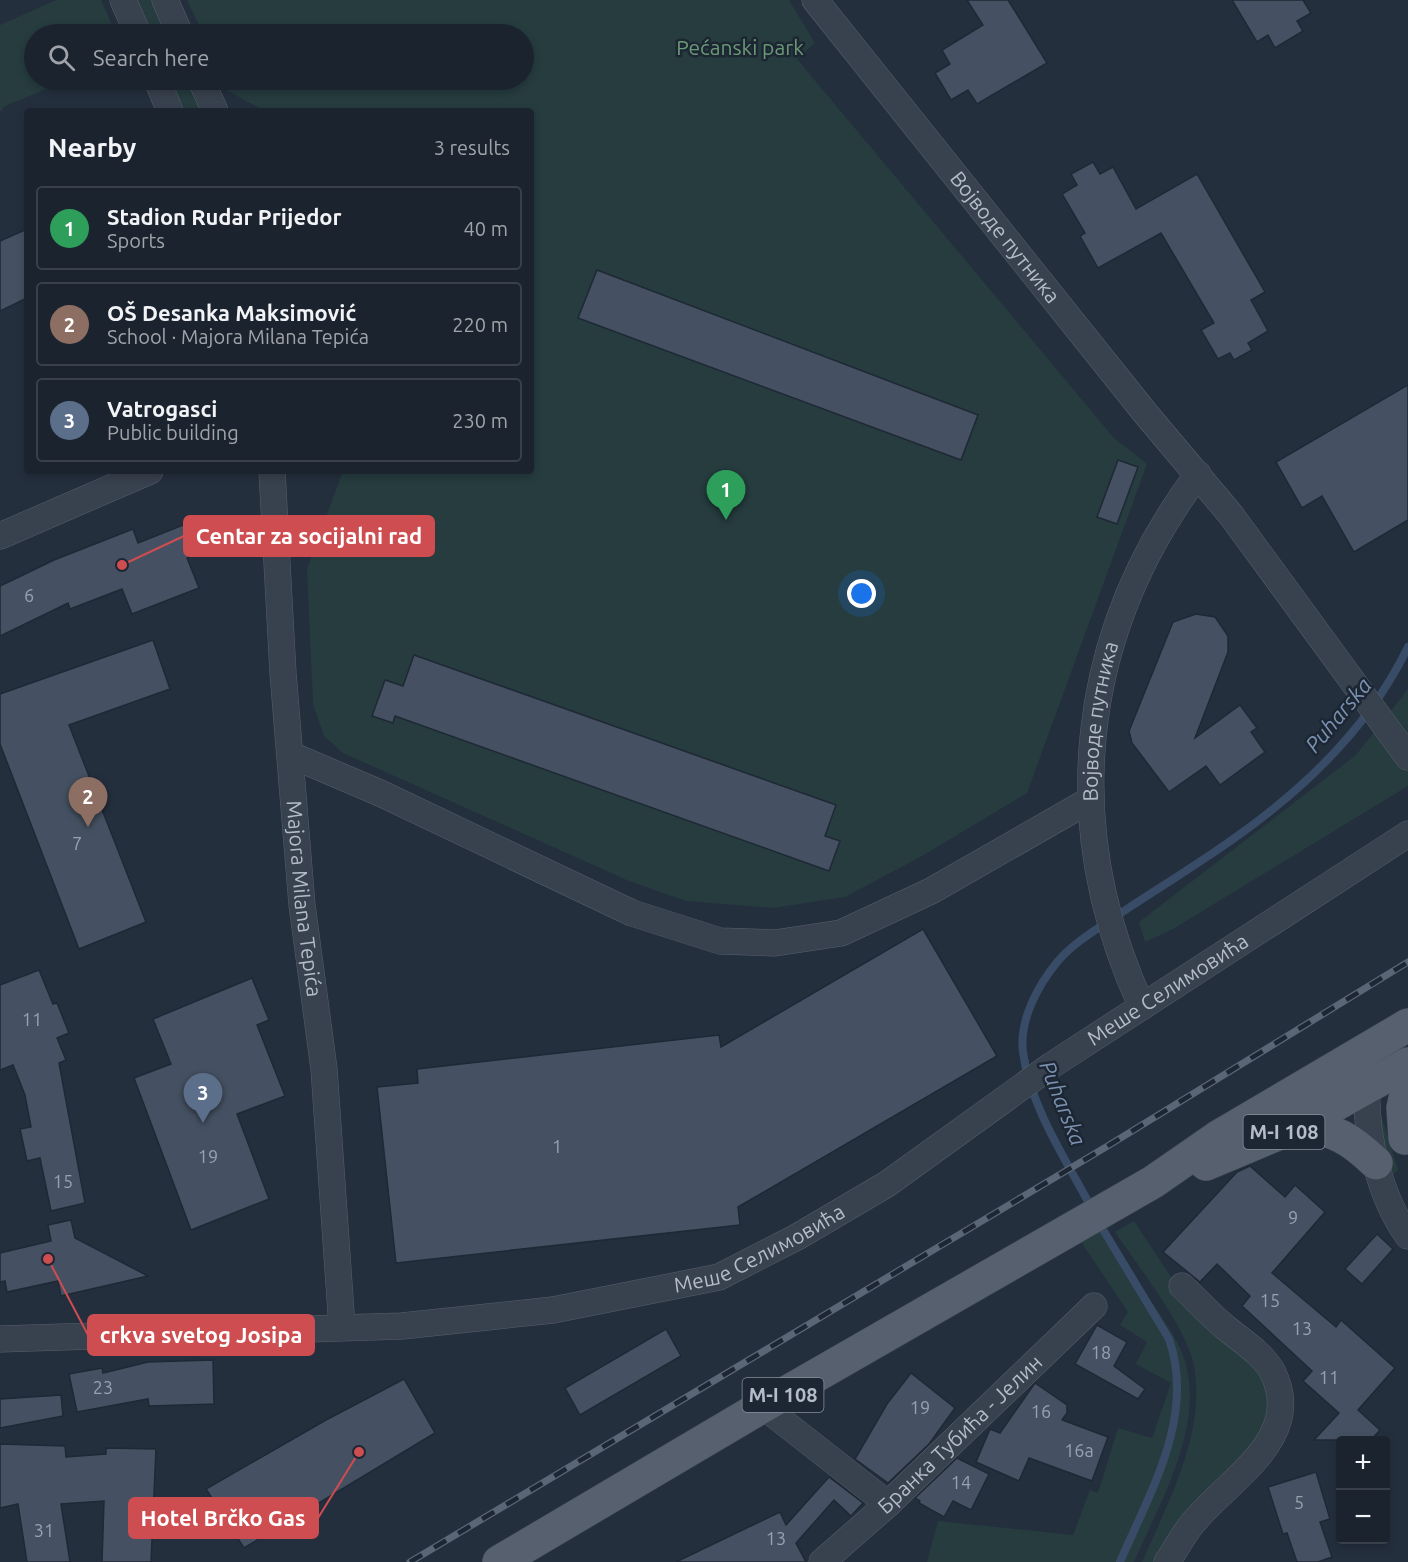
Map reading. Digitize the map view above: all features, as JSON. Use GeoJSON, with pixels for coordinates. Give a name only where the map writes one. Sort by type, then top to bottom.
{"type":"FeatureCollection","features":[{"type":"Feature","properties":{"kind":"main road","name":"M-I 108"},"geometry":{"type":"LineString","coordinates":[[500,1562],[763,1406],[1140,1190],[1218,1137],[1408,1025]]}},
{"type":"Feature","properties":{"kind":"main road","name":"M-I 108"},"geometry":{"type":"LineString","coordinates":[[1140,1190],[1299,1125],[1408,1064]]}},
{"type":"Feature","properties":{"kind":"main road"},"geometry":{"type":"LineString","coordinates":[[1406,1145],[1403,1108],[1408,1085]]}},
{"type":"Feature","properties":{"kind":"main road"},"geometry":{"type":"LineString","coordinates":[[1299,1125],[1335,1132],[1354,1143],[1376,1163]]}},
{"type":"Feature","properties":{"kind":"street"},"geometry":{"type":"LineString","coordinates":[[123,0],[134,24]]}},
{"type":"Feature","properties":{"kind":"street"},"geometry":{"type":"LineString","coordinates":[[165,0],[176,24]]}},
{"type":"Feature","properties":{"kind":"street","name":"Војводе путника"},"geometry":{"type":"LineString","coordinates":[[818,1],[1146,414],[1231,515],[1408,757]]}},
{"type":"Feature","properties":{"kind":"street"},"geometry":{"type":"LineString","coordinates":[[162,90],[170,108]]}},
{"type":"Feature","properties":{"kind":"street"},"geometry":{"type":"LineString","coordinates":[[206,90],[214,108]]}},
{"type":"Feature","properties":{"kind":"street"},"geometry":{"type":"LineString","coordinates":[[0,536],[143,474]]}},
{"type":"Feature","properties":{"kind":"street","name":"Majora Milana Tepića"},"geometry":{"type":"LineString","coordinates":[[272,474],[283,673],[302,906],[324,1069],[342,1327]]}},
{"type":"Feature","properties":{"kind":"street","name":"Војводе путника"},"geometry":{"type":"LineString","coordinates":[[1142,1007],[1116,945],[1099,883],[1090,800],[1090,758],[1096,705],[1114,630],[1139,569],[1167,517],[1198,474]]}},
{"type":"Feature","properties":{"kind":"street"},"geometry":{"type":"LineString","coordinates":[[291,755],[380,793],[632,913],[720,941],[775,943],[841,933],[931,891],[1090,800]]}},
{"type":"Feature","properties":{"kind":"street","name":"Меше Селимовића"},"geometry":{"type":"LineString","coordinates":[[0,1339],[402,1326],[553,1310],[719,1277],[798,1237],[887,1184],[1052,1065],[1408,834]]}},
{"type":"Feature","properties":{"kind":"street"},"geometry":{"type":"LineString","coordinates":[[1353,1059],[1367,1088],[1382,1101],[1406,1145]]}},
{"type":"Feature","properties":{"kind":"street"},"geometry":{"type":"LineString","coordinates":[[1367,1088],[1369,1135],[1376,1163],[1392,1207],[1408,1236]]}},
{"type":"Feature","properties":{"kind":"street"},"geometry":{"type":"LineString","coordinates":[[1167,1562],[1192,1524],[1262,1454],[1278,1425],[1280,1393],[1272,1370],[1256,1352],[1224,1326],[1182,1286]]}},
{"type":"Feature","properties":{"kind":"street","name":"Бранка Тубића - Јелин"},"geometry":{"type":"LineString","coordinates":[[822,1562],[888,1504],[1094,1306]]}},
{"type":"Feature","properties":{"kind":"street"},"geometry":{"type":"LineString","coordinates":[[763,1406],[888,1504]]}},
{"type":"Feature","properties":{"kind":"green space"},"geometry":{"type":"Polygon","coordinates":[[[56,0],[101,0],[112,24],[24,24],[24,90],[44,90],[5,106],[0,112],[0,25],[56,0]]]}},
{"type":"Feature","properties":{"kind":"green space"},"geometry":{"type":"Polygon","coordinates":[[[136,0],[155,0],[166,24],[147,24],[136,0]]]}},
{"type":"Feature","properties":{"kind":"green space","name":"Pećanski park"},"geometry":{"type":"Polygon","coordinates":[[[187,0],[789,0],[815,43],[797,59],[1114,438],[1147,464],[1027,793],[922,856],[845,897],[773,908],[686,901],[629,881],[343,753],[324,736],[313,704],[307,569],[342,474],[534,474],[534,108],[259,108],[228,90],[534,90],[534,24],[198,24],[187,0]]]}},
{"type":"Feature","properties":{"kind":"green space"},"geometry":{"type":"Polygon","coordinates":[[[176,90],[195,90],[203,108],[184,108],[176,90]]]}},
{"type":"Feature","properties":{"kind":"green space"},"geometry":{"type":"Polygon","coordinates":[[[1408,689],[1408,786],[1173,929],[1145,942],[1139,922],[1356,755],[1408,689]]]}},
{"type":"Feature","properties":{"kind":"green space"},"geometry":{"type":"Polygon","coordinates":[[[1377,1109],[1381,1115],[1398,1170],[1394,1174],[1390,1171],[1377,1109]]]}},
{"type":"Feature","properties":{"kind":"green space"},"geometry":{"type":"Polygon","coordinates":[[[1134,1221],[1196,1315],[1216,1337],[1263,1372],[1279,1411],[1172,1562],[1142,1562],[1173,1492],[1190,1442],[1195,1417],[1194,1366],[1190,1351],[1172,1316],[1115,1232],[1134,1221]]]}},
{"type":"Feature","properties":{"kind":"green space"},"geometry":{"type":"Polygon","coordinates":[[[1106,1227],[1176,1340],[1188,1374],[1190,1402],[1179,1458],[1134,1562],[927,1562],[938,1521],[1073,1535],[1090,1490],[1098,1493],[1118,1428],[1152,1438],[1171,1383],[1136,1364],[1147,1342],[1120,1325],[1128,1312],[1081,1242],[1106,1227]]]}},
{"type":"Feature","properties":{"kind":"building"},"geometry":{"type":"Polygon","coordinates":[[[967,0],[1008,0],[1047,63],[977,104],[968,90],[951,100],[935,73],[950,64],[942,50],[983,25],[967,0]]]}},
{"type":"Feature","properties":{"kind":"building"},"geometry":{"type":"Polygon","coordinates":[[[1232,0],[1303,0],[1311,13],[1297,21],[1303,31],[1275,48],[1268,35],[1257,42],[1232,0]]]}},
{"type":"Feature","properties":{"kind":"building"},"geometry":{"type":"Polygon","coordinates":[[[1093,162],[1100,174],[1113,167],[1136,209],[1197,174],[1265,292],[1251,300],[1268,331],[1248,343],[1252,350],[1234,360],[1230,353],[1218,359],[1201,330],[1214,323],[1161,233],[1098,268],[1080,236],[1085,233],[1062,194],[1077,185],[1071,174],[1093,162]]]}},
{"type":"Feature","properties":{"kind":"building"},"geometry":{"type":"Polygon","coordinates":[[[24,230],[24,299],[0,311],[0,241],[24,230]]]}},
{"type":"Feature","properties":{"kind":"building"},"geometry":{"type":"Polygon","coordinates":[[[597,270],[978,415],[961,460],[578,318],[597,270]]]}},
{"type":"Feature","properties":{"kind":"building"},"geometry":{"type":"Polygon","coordinates":[[[1408,385],[1408,520],[1354,552],[1322,496],[1302,508],[1276,462],[1408,385]]]}},
{"type":"Feature","properties":{"kind":"building"},"geometry":{"type":"Polygon","coordinates":[[[1118,460],[1138,467],[1117,524],[1097,517],[1118,460]]]}},
{"type":"Feature","properties":{"kind":"building"},"geometry":{"type":"Polygon","coordinates":[[[203,517],[215,547],[187,558],[199,588],[132,614],[122,589],[70,609],[68,603],[0,636],[0,586],[54,560],[133,529],[138,543],[203,517]]]}},
{"type":"Feature","properties":{"kind":"building"},"geometry":{"type":"Polygon","coordinates":[[[1196,614],[1215,617],[1228,636],[1228,652],[1195,738],[1240,705],[1257,728],[1251,732],[1265,752],[1220,785],[1206,766],[1169,792],[1132,743],[1129,731],[1173,622],[1196,614]]]}},
{"type":"Feature","properties":{"kind":"building"},"geometry":{"type":"Polygon","coordinates":[[[153,640],[170,689],[69,725],[146,922],[79,949],[0,744],[0,694],[153,640]]]}},
{"type":"Feature","properties":{"kind":"building"},"geometry":{"type":"Polygon","coordinates":[[[414,655],[836,805],[825,836],[840,841],[829,871],[395,716],[393,723],[372,716],[385,680],[403,686],[414,655]]]}},
{"type":"Feature","properties":{"kind":"building"},"geometry":{"type":"Polygon","coordinates":[[[923,929],[997,1056],[738,1207],[740,1225],[396,1263],[377,1087],[418,1083],[417,1069],[719,1035],[721,1047],[923,929]]]}},
{"type":"Feature","properties":{"kind":"building"},"geometry":{"type":"Polygon","coordinates":[[[39,970],[53,1004],[57,1003],[69,1033],[57,1038],[66,1060],[59,1063],[85,1203],[51,1211],[40,1158],[27,1161],[20,1129],[31,1127],[25,1095],[13,1065],[0,1070],[0,985],[39,970]]]}},
{"type":"Feature","properties":{"kind":"building"},"geometry":{"type":"Polygon","coordinates":[[[252,978],[269,1020],[257,1025],[285,1096],[237,1114],[269,1199],[191,1230],[134,1078],[171,1064],[153,1019],[252,978]]]}},
{"type":"Feature","properties":{"kind":"building"},"geometry":{"type":"Polygon","coordinates":[[[1250,1166],[1285,1197],[1295,1185],[1325,1212],[1272,1273],[1336,1327],[1341,1320],[1395,1368],[1358,1410],[1380,1430],[1375,1436],[1336,1436],[1336,1440],[1314,1440],[1339,1413],[1303,1381],[1312,1371],[1242,1306],[1250,1296],[1217,1264],[1200,1282],[1163,1252],[1237,1172],[1250,1166]]]}},
{"type":"Feature","properties":{"kind":"building"},"geometry":{"type":"Polygon","coordinates":[[[71,1220],[75,1238],[148,1276],[61,1296],[58,1281],[7,1292],[5,1281],[0,1282],[0,1253],[51,1241],[48,1225],[71,1220]]]}},
{"type":"Feature","properties":{"kind":"building"},"geometry":{"type":"Polygon","coordinates":[[[1377,1234],[1393,1249],[1362,1284],[1345,1269],[1377,1234]]]}},
{"type":"Feature","properties":{"kind":"building"},"geometry":{"type":"Polygon","coordinates":[[[1097,1325],[1127,1342],[1114,1366],[1145,1389],[1138,1399],[1075,1364],[1097,1325]]]}},
{"type":"Feature","properties":{"kind":"building"},"geometry":{"type":"Polygon","coordinates":[[[666,1329],[681,1356],[580,1415],[565,1388],[666,1329]]]}},
{"type":"Feature","properties":{"kind":"building"},"geometry":{"type":"Polygon","coordinates":[[[213,1360],[214,1404],[149,1406],[148,1399],[77,1412],[69,1374],[102,1368],[103,1373],[148,1362],[213,1360]]]}},
{"type":"Feature","properties":{"kind":"building"},"geometry":{"type":"Polygon","coordinates":[[[911,1373],[955,1408],[929,1444],[888,1483],[855,1459],[887,1404],[911,1373]]]}},
{"type":"Feature","properties":{"kind":"building"},"geometry":{"type":"Polygon","coordinates":[[[404,1379],[435,1433],[244,1548],[206,1489],[326,1420],[404,1379]]]}},
{"type":"Feature","properties":{"kind":"building"},"geometry":{"type":"Polygon","coordinates":[[[1035,1383],[1067,1405],[1067,1413],[1062,1420],[1108,1437],[1092,1481],[1029,1458],[1019,1481],[976,1462],[990,1429],[1000,1433],[1035,1383]]]}},
{"type":"Feature","properties":{"kind":"building"},"geometry":{"type":"Polygon","coordinates":[[[61,1395],[63,1416],[0,1428],[0,1399],[61,1395]]]}},
{"type":"Feature","properties":{"kind":"building"},"geometry":{"type":"Polygon","coordinates":[[[0,1444],[65,1446],[66,1457],[106,1454],[106,1448],[156,1449],[151,1562],[102,1562],[104,1501],[61,1504],[70,1562],[27,1562],[18,1504],[0,1508],[0,1444]]]}},
{"type":"Feature","properties":{"kind":"building"},"geometry":{"type":"Polygon","coordinates":[[[957,1458],[989,1474],[971,1510],[953,1501],[944,1517],[919,1503],[920,1501],[915,1498],[957,1458]]]}},
{"type":"Feature","properties":{"kind":"building"},"geometry":{"type":"Polygon","coordinates":[[[1316,1472],[1330,1519],[1320,1522],[1332,1557],[1318,1562],[1297,1562],[1287,1533],[1283,1534],[1268,1487],[1316,1472]]]}},
{"type":"Feature","properties":{"kind":"building"},"geometry":{"type":"Polygon","coordinates":[[[829,1477],[863,1503],[851,1516],[834,1500],[796,1543],[806,1562],[676,1562],[780,1512],[786,1525],[829,1477]]]}},
{"type":"Feature","properties":{"kind":"waterway","name":"Puharska"},"geometry":{"type":"LineString","coordinates":[[1092,1209],[1041,1113],[1027,1073],[1023,1052],[1024,1028],[1037,992],[1058,961],[1073,946],[1238,836],[1313,774],[1350,736],[1366,715],[1396,671],[1408,647]]}},
{"type":"Feature","properties":{"kind":"waterway","name":"Puharska"},"geometry":{"type":"LineString","coordinates":[[1099,1223],[1169,1339],[1176,1368],[1177,1396],[1166,1453],[1120,1562]]}},
{"type":"Feature","properties":{"kind":"railway"},"geometry":{"type":"LineString","coordinates":[[410,1562],[1106,1147],[1408,962]]}},
{"type":"Feature","properties":{"kind":"place","name":"Stadion Rudar Prijedor"},"geometry":{"type":"Point","coordinates":[726,520]}},
{"type":"Feature","properties":{"kind":"place","name":"Centar za socijalni rad"},"geometry":{"type":"Point","coordinates":[122,565]}},
{"type":"Feature","properties":{"kind":"place","name":"OŠ Desanka Maksimović"},"geometry":{"type":"Point","coordinates":[88,827]}},
{"type":"Feature","properties":{"kind":"place","name":"Vatrogasci"},"geometry":{"type":"Point","coordinates":[203,1123]}},
{"type":"Feature","properties":{"kind":"place","name":"crkva svetog Josipa"},"geometry":{"type":"Point","coordinates":[48,1259]}},
{"type":"Feature","properties":{"kind":"place","name":"Hotel Brčko Gas"},"geometry":{"type":"Point","coordinates":[359,1452]}}]}
